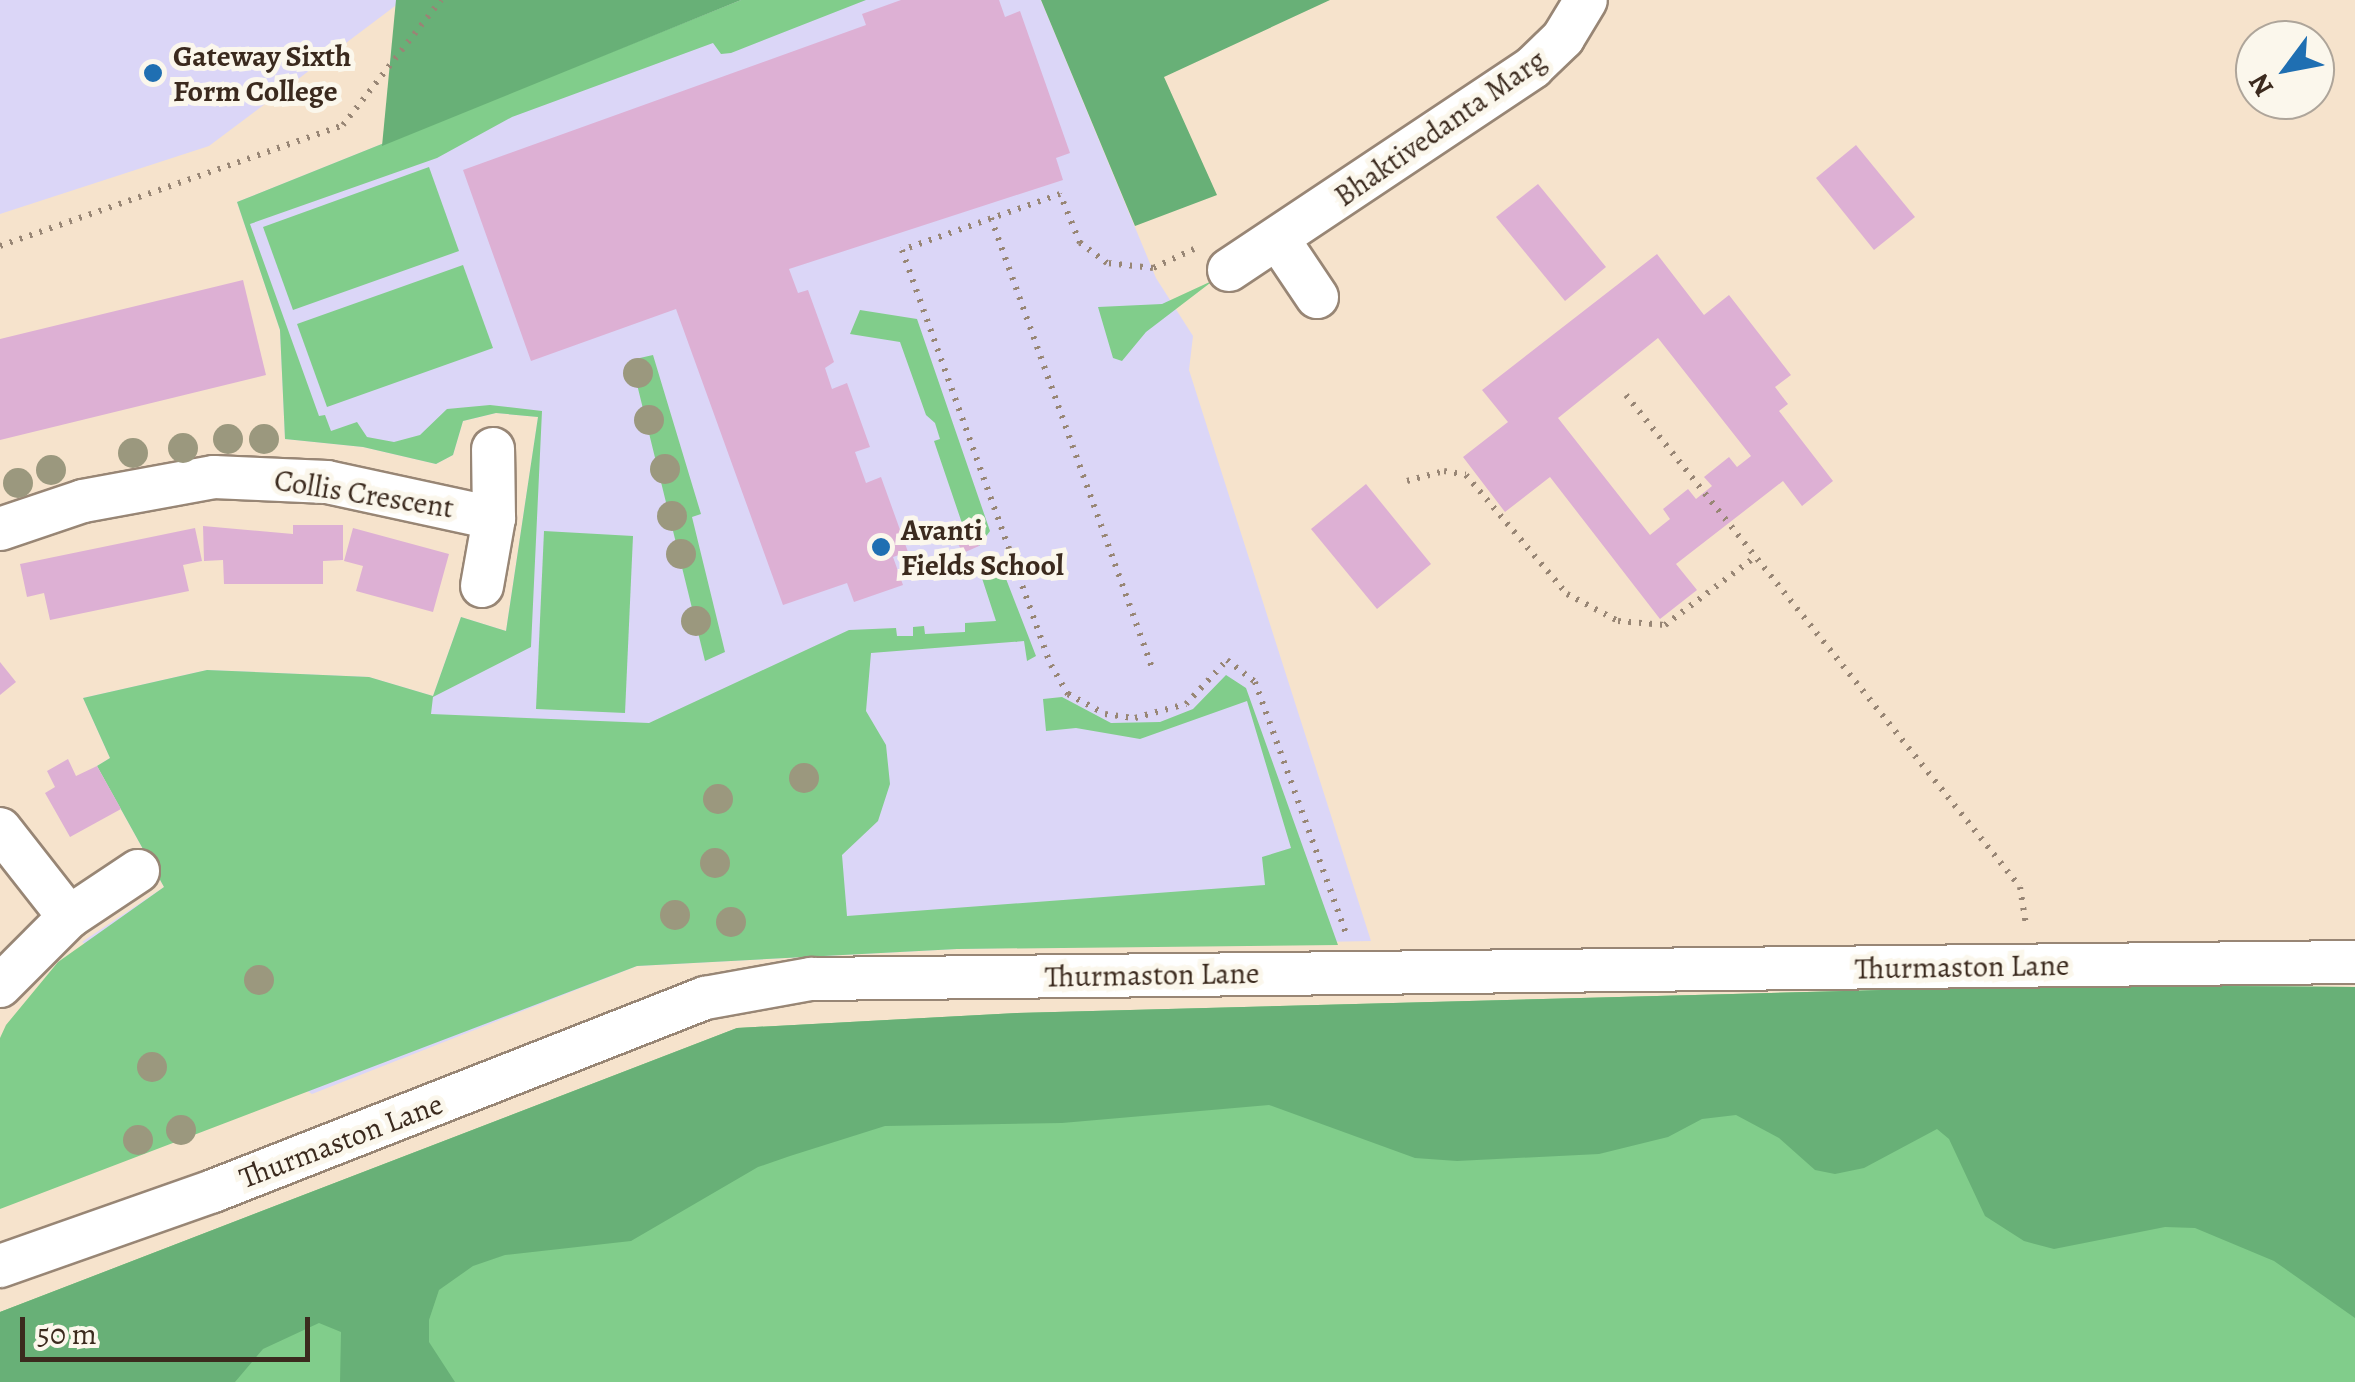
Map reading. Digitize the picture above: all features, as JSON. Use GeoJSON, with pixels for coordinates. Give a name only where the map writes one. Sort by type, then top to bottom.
{"type":"FeatureCollection","features":[{"type":"Feature","properties":{"kind":"street","name":"Bhaktivedanta Marg"},"geometry":{"type":"LineString","coordinates":[[1230,270],[1534,67],[1563,38],[1586,0]]}},
{"type":"Feature","properties":{"kind":"street"},"geometry":{"type":"LineString","coordinates":[[1278,239],[1317,297]]}},
{"type":"Feature","properties":{"kind":"street","name":"Collis Crescent"},"geometry":{"type":"LineString","coordinates":[[482,586],[494,518],[493,449]]}},
{"type":"Feature","properties":{"kind":"street","name":"Collis Crescent"},"geometry":{"type":"LineString","coordinates":[[0,529],[83,500],[214,477],[327,482],[494,518]]}},
{"type":"Feature","properties":{"kind":"street"},"geometry":{"type":"LineString","coordinates":[[0,830],[68,918]]}},
{"type":"Feature","properties":{"kind":"street"},"geometry":{"type":"LineString","coordinates":[[0,986],[68,918],[138,871]]}},
{"type":"Feature","properties":{"kind":"street","name":"Thurmaston Lane"},"geometry":{"type":"LineString","coordinates":[[0,1266],[214,1190],[705,998],[811,979],[2355,962]]}},
{"type":"Feature","properties":{"kind":"path"},"geometry":{"type":"LineString","coordinates":[[0,246],[343,124],[441,0]]}},
{"type":"Feature","properties":{"kind":"path"},"geometry":{"type":"LineString","coordinates":[[1152,268],[1127,268],[1092,254],[1076,236],[1060,194],[902,250],[1051,666],[1068,694],[1124,718],[1164,714],[1186,704],[1227,660],[1254,682],[1360,973]]}},
{"type":"Feature","properties":{"kind":"path"},"geometry":{"type":"LineString","coordinates":[[991,218],[1154,672]]}},
{"type":"Feature","properties":{"kind":"path"},"geometry":{"type":"LineString","coordinates":[[1626,395],[2020,887],[2033,966]]}},
{"type":"Feature","properties":{"kind":"path"},"geometry":{"type":"LineString","coordinates":[[1407,481],[1444,471],[1466,476],[1567,594],[1618,621],[1665,625],[1755,556]]}},
{"type":"Feature","properties":{"kind":"shaded area","name":"Gateway Sixth Form College"},"geometry":{"type":"Polygon","coordinates":[[[0,0],[403,0],[209,146],[0,214],[0,0]]]}},
{"type":"Feature","properties":{"kind":"shaded area","name":"Avanti Fields School"},"geometry":{"type":"Polygon","coordinates":[[[741,0],[1041,0],[1156,278],[1193,336],[1189,370],[1371,941],[957,949],[637,966],[312,1094],[82,942],[164,887],[97,766],[110,758],[83,698],[207,670],[369,677],[433,696],[461,617],[506,631],[538,417],[496,413],[463,421],[453,455],[436,464],[363,447],[285,439],[280,330],[237,202],[741,0]]]}},
{"type":"Feature","properties":{"kind":"green space"},"geometry":{"type":"Polygon","coordinates":[[[396,0],[741,0],[382,146],[396,0]]]}},
{"type":"Feature","properties":{"kind":"green space"},"geometry":{"type":"Polygon","coordinates":[[[741,0],[866,0],[731,53],[721,54],[713,43],[512,117],[437,158],[250,224],[319,416],[325,415],[331,431],[357,422],[367,437],[394,442],[420,435],[447,409],[490,405],[542,411],[531,647],[433,697],[431,714],[649,723],[849,630],[896,628],[897,636],[913,636],[913,627],[924,626],[925,634],[965,632],[965,623],[996,621],[977,563],[996,553],[1036,656],[1027,661],[1024,641],[871,653],[866,711],[886,745],[890,784],[878,821],[842,855],[847,916],[1265,885],[1262,857],[1291,848],[1247,701],[1140,739],[1076,728],[1046,731],[1043,699],[1062,697],[1111,723],[1160,722],[1193,709],[1226,675],[1246,688],[1338,945],[957,949],[637,966],[0,1209],[0,1038],[6,1025],[58,962],[164,887],[97,766],[110,758],[83,698],[207,670],[369,677],[433,696],[461,617],[506,631],[538,417],[496,413],[463,421],[453,455],[436,464],[363,447],[285,439],[280,330],[237,202],[741,0]]]}},
{"type":"Feature","properties":{"kind":"green space"},"geometry":{"type":"Polygon","coordinates":[[[1041,0],[1330,0],[1164,77],[1217,195],[1135,226],[1041,0]]]}},
{"type":"Feature","properties":{"kind":"green space"},"geometry":{"type":"Polygon","coordinates":[[[429,167],[459,251],[293,310],[263,227],[429,167]]]}},
{"type":"Feature","properties":{"kind":"green space"},"geometry":{"type":"Polygon","coordinates":[[[463,265],[493,348],[327,407],[297,324],[463,265]]]}},
{"type":"Feature","properties":{"kind":"green space"},"geometry":{"type":"Polygon","coordinates":[[[1214,280],[1146,332],[1122,361],[1113,358],[1098,307],[1162,304],[1214,280]]]}},
{"type":"Feature","properties":{"kind":"green space"},"geometry":{"type":"Polygon","coordinates":[[[860,310],[917,319],[990,531],[979,546],[972,532],[966,535],[934,441],[940,439],[935,423],[926,415],[900,342],[850,334],[860,310]]]}},
{"type":"Feature","properties":{"kind":"green space"},"geometry":{"type":"Polygon","coordinates":[[[653,355],[701,514],[692,517],[725,652],[705,661],[631,360],[653,355]]]}},
{"type":"Feature","properties":{"kind":"green space"},"geometry":{"type":"Polygon","coordinates":[[[544,531],[633,536],[625,713],[536,709],[544,531]]]}},
{"type":"Feature","properties":{"kind":"green space"},"geometry":{"type":"Polygon","coordinates":[[[2068,985],[2355,987],[2355,1382],[0,1382],[0,1312],[737,1028],[1017,1013],[2068,985]]]}},
{"type":"Feature","properties":{"kind":"green space"},"geometry":{"type":"Polygon","coordinates":[[[2068,985],[2355,987],[2355,1318],[2274,1261],[2195,1228],[2165,1227],[2054,1249],[2024,1241],[1985,1216],[1949,1139],[1937,1129],[1864,1168],[1835,1174],[1815,1170],[1779,1138],[1736,1115],[1702,1119],[1668,1137],[1599,1154],[1457,1161],[1415,1158],[1269,1105],[1062,1123],[885,1126],[790,1156],[758,1167],[631,1241],[505,1255],[473,1266],[439,1290],[429,1320],[429,1342],[455,1382],[340,1382],[341,1332],[319,1323],[263,1349],[235,1382],[0,1382],[0,1312],[737,1028],[1017,1013],[2068,985]]]}},
{"type":"Feature","properties":{"kind":"building"},"geometry":{"type":"Polygon","coordinates":[[[901,0],[999,0],[1005,17],[1020,11],[1070,153],[1056,158],[1063,180],[789,269],[798,293],[808,290],[834,362],[825,368],[832,389],[847,383],[870,447],[855,452],[866,483],[881,477],[908,552],[893,557],[903,585],[854,602],[847,583],[783,605],[676,309],[531,361],[463,170],[866,25],[862,14],[901,0]]]}},
{"type":"Feature","properties":{"kind":"building"},"geometry":{"type":"Polygon","coordinates":[[[1856,145],[1915,217],[1874,250],[1816,178],[1856,145]]]}},
{"type":"Feature","properties":{"kind":"building"},"geometry":{"type":"Polygon","coordinates":[[[1538,184],[1606,267],[1565,301],[1496,217],[1538,184]]]}},
{"type":"Feature","properties":{"kind":"building"},"geometry":{"type":"Polygon","coordinates":[[[1657,254],[1704,315],[1729,295],[1791,375],[1775,387],[1788,404],[1779,411],[1833,481],[1802,506],[1783,481],[1676,564],[1697,590],[1660,619],[1550,477],[1505,512],[1463,457],[1508,422],[1482,390],[1657,254]],[[1658,338],[1558,418],[1650,535],[1670,519],[1663,509],[1688,489],[1696,499],[1712,486],[1704,477],[1729,457],[1737,467],[1751,456],[1658,338]]]}},
{"type":"Feature","properties":{"kind":"building"},"geometry":{"type":"Polygon","coordinates":[[[243,280],[266,375],[0,440],[0,339],[243,280]]]}},
{"type":"Feature","properties":{"kind":"building"},"geometry":{"type":"Polygon","coordinates":[[[1366,484],[1431,564],[1377,609],[1311,529],[1366,484]]]}},
{"type":"Feature","properties":{"kind":"building"},"geometry":{"type":"Polygon","coordinates":[[[293,525],[343,525],[343,560],[323,561],[323,584],[224,584],[223,560],[204,561],[203,526],[293,534],[293,525]]]}},
{"type":"Feature","properties":{"kind":"building"},"geometry":{"type":"Polygon","coordinates":[[[195,528],[202,561],[183,565],[189,591],[50,620],[44,593],[27,597],[20,564],[195,528]]]}},
{"type":"Feature","properties":{"kind":"building"},"geometry":{"type":"Polygon","coordinates":[[[353,528],[449,554],[433,612],[356,591],[363,566],[344,561],[353,528]]]}},
{"type":"Feature","properties":{"kind":"building"},"geometry":{"type":"Polygon","coordinates":[[[972,532],[979,546],[963,553],[956,540],[972,532]]]}},
{"type":"Feature","properties":{"kind":"building"},"geometry":{"type":"Polygon","coordinates":[[[0,662],[16,682],[0,695],[0,662]]]}},
{"type":"Feature","properties":{"kind":"building"},"geometry":{"type":"Polygon","coordinates":[[[68,759],[76,776],[97,766],[121,809],[70,837],[45,793],[55,787],[47,771],[68,759]]]}},
{"type":"Feature","properties":{"kind":"place","name":"Gateway Sixth Form College"},"geometry":{"type":"Point","coordinates":[153,73]}},
{"type":"Feature","properties":{"kind":"place","name":"Avanti Fields School"},"geometry":{"type":"Point","coordinates":[881,547]}}]}
